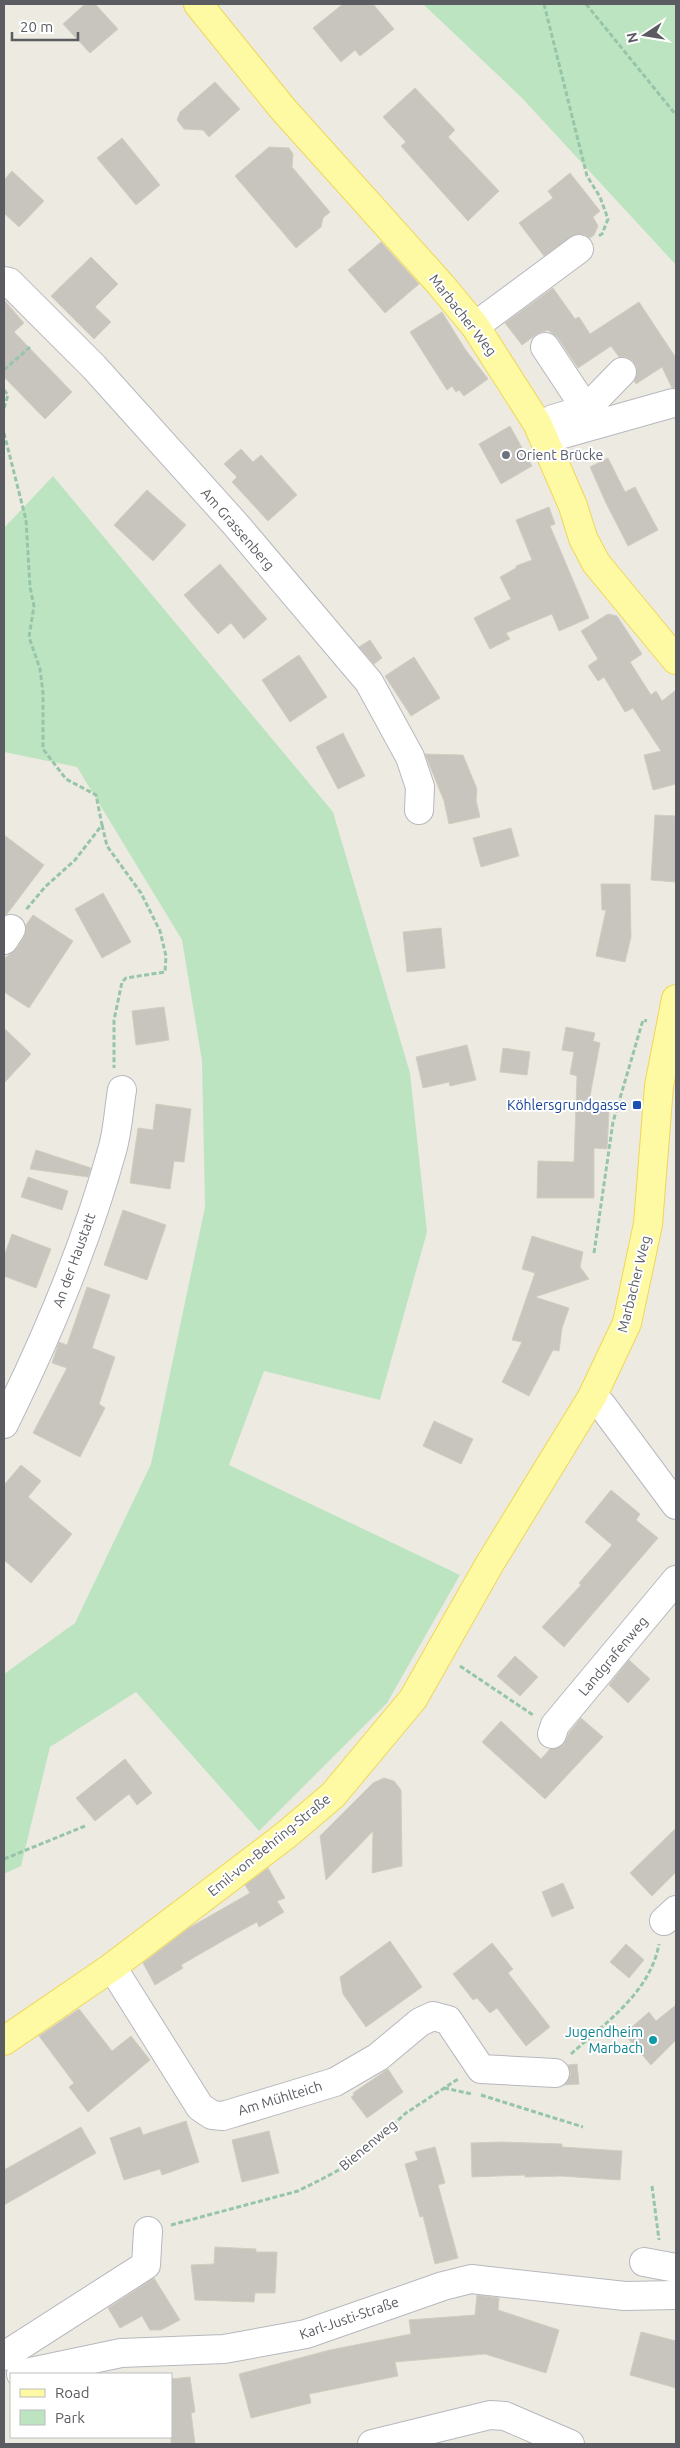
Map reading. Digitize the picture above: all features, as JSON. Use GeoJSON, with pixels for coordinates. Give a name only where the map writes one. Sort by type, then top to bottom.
{"type":"FeatureCollection","features":[{"type":"Feature","properties":{"kind":"main road","name":"Marbacher Weg"},"geometry":{"type":"LineString","coordinates":[[198,4],[283,109],[441,285],[475,326],[541,431],[583,538],[596,563],[676,660]]}},
{"type":"Feature","properties":{"kind":"main road","name":"Marbacher Weg"},"geometry":{"type":"LineString","coordinates":[[489,1565],[592,1397],[627,1323],[648,1224],[659,1086],[676,999]]}},
{"type":"Feature","properties":{"kind":"main road","name":"Emil-von-Behring-Straße"},"geometry":{"type":"LineString","coordinates":[[4,2041],[112,1967],[286,1836],[333,1795],[413,1699],[489,1565]]}},
{"type":"Feature","properties":{"kind":"street"},"geometry":{"type":"LineString","coordinates":[[475,326],[579,250]]}},
{"type":"Feature","properties":{"kind":"street","name":"Am Grassenberg"},"geometry":{"type":"LineString","coordinates":[[4,281],[9,282],[94,367],[237,526],[369,682],[410,757],[420,788],[420,810]]}},
{"type":"Feature","properties":{"kind":"street"},"geometry":{"type":"LineString","coordinates":[[545,346],[586,409]]}},
{"type":"Feature","properties":{"kind":"street"},"geometry":{"type":"LineString","coordinates":[[541,431],[586,409],[622,372]]}},
{"type":"Feature","properties":{"kind":"street"},"geometry":{"type":"LineString","coordinates":[[541,431],[673,403]]}},
{"type":"Feature","properties":{"kind":"street","name":"An der Haustatt"},"geometry":{"type":"LineString","coordinates":[[4,1424],[44,1343],[81,1244],[113,1145],[122,1090]]}},
{"type":"Feature","properties":{"kind":"street"},"geometry":{"type":"LineString","coordinates":[[592,1397],[601,1404],[676,1505]]}},
{"type":"Feature","properties":{"kind":"street","name":"Landgrafenweg"},"geometry":{"type":"LineString","coordinates":[[546,1727],[555,1725],[676,1580]]}},
{"type":"Feature","properties":{"kind":"street","name":"Am Mühlteich"},"geometry":{"type":"LineString","coordinates":[[112,1967],[200,2107],[212,2115],[222,2116],[334,2082],[378,2057],[420,2022],[433,2016],[448,2020],[481,2068]]}},
{"type":"Feature","properties":{"kind":"street"},"geometry":{"type":"LineString","coordinates":[[481,2068],[563,2064]]}},
{"type":"Feature","properties":{"kind":"street"},"geometry":{"type":"LineString","coordinates":[[4,2356],[146,2265],[148,2231]]}},
{"type":"Feature","properties":{"kind":"street","name":"Karl-Justi-Straße"},"geometry":{"type":"LineString","coordinates":[[26,2373],[121,2353],[224,2349],[306,2334],[426,2291],[472,2279],[625,2296],[676,2294]]}},
{"type":"Feature","properties":{"kind":"street"},"geometry":{"type":"LineString","coordinates":[[372,2444],[490,2415],[505,2416],[570,2444]]}},
{"type":"Feature","properties":{"kind":"path"},"geometry":{"type":"LineString","coordinates":[[544,4],[587,176],[600,197],[608,219],[602,234],[579,250]]}},
{"type":"Feature","properties":{"kind":"path"},"geometry":{"type":"LineString","coordinates":[[586,4],[676,115]]}},
{"type":"Feature","properties":{"kind":"path"},"geometry":{"type":"LineString","coordinates":[[4,370],[30,347]]}},
{"type":"Feature","properties":{"kind":"path"},"geometry":{"type":"LineString","coordinates":[[4,390],[8,395],[4,408]]}},
{"type":"Feature","properties":{"kind":"path"},"geometry":{"type":"LineString","coordinates":[[4,433],[26,520],[30,587],[34,606],[29,637],[40,669],[43,693],[43,749],[66,779],[96,795],[107,846],[141,893],[160,931],[166,956],[164,972],[126,978],[119,991],[114,1020],[114,1074],[122,1090]]}},
{"type":"Feature","properties":{"kind":"path"},"geometry":{"type":"LineString","coordinates":[[44,887],[75,860],[102,825]]}},
{"type":"Feature","properties":{"kind":"path"},"geometry":{"type":"LineString","coordinates":[[594,1253],[613,1122],[643,1020],[670,1026]]}},
{"type":"Feature","properties":{"kind":"path"},"geometry":{"type":"LineString","coordinates":[[460,1666],[546,1727]]}},
{"type":"Feature","properties":{"kind":"path"},"geometry":{"type":"LineString","coordinates":[[4,1859],[85,1826]]}},
{"type":"Feature","properties":{"kind":"path"},"geometry":{"type":"LineString","coordinates":[[563,2064],[618,2012],[648,1975],[670,1916]]}},
{"type":"Feature","properties":{"kind":"path","name":"Bienenweg"},"geometry":{"type":"LineString","coordinates":[[148,2231],[298,2191],[348,2165],[406,2113],[443,2088],[481,2068]]}},
{"type":"Feature","properties":{"kind":"path"},"geometry":{"type":"LineString","coordinates":[[443,2088],[484,2096],[583,2127]]}},
{"type":"Feature","properties":{"kind":"path"},"geometry":{"type":"LineString","coordinates":[[652,2186],[661,2265]]}},
{"type":"Feature","properties":{"kind":"green space"},"geometry":{"type":"Polygon","coordinates":[[[423,4],[676,4],[676,265],[522,98],[423,4]]]}},
{"type":"Feature","properties":{"kind":"green space"},"geometry":{"type":"Polygon","coordinates":[[[53,476],[333,812],[410,1073],[427,1232],[380,1400],[264,1371],[229,1465],[460,1575],[387,1703],[259,1831],[136,1692],[50,1747],[21,1866],[4,1874],[4,1674],[75,1623],[151,1464],[205,1207],[202,1061],[182,940],[77,767],[4,752],[4,528],[53,476]]]}},
{"type":"Feature","properties":{"kind":"building"},"geometry":{"type":"Polygon","coordinates":[[[85,4],[95,4],[118,29],[90,53],[63,24],[85,4]]]}},
{"type":"Feature","properties":{"kind":"building"},"geometry":{"type":"Polygon","coordinates":[[[343,4],[373,4],[394,29],[360,56],[355,50],[341,62],[313,28],[343,4]]]}},
{"type":"Feature","properties":{"kind":"building"},"geometry":{"type":"Polygon","coordinates":[[[215,82],[240,109],[209,137],[203,130],[184,129],[177,120],[180,112],[215,82]]]}},
{"type":"Feature","properties":{"kind":"building"},"geometry":{"type":"Polygon","coordinates":[[[415,88],[455,130],[448,137],[499,191],[468,221],[401,146],[406,142],[383,117],[415,88]]]}},
{"type":"Feature","properties":{"kind":"building"},"geometry":{"type":"Polygon","coordinates":[[[122,138],[160,185],[136,205],[97,158],[122,138]]]}},
{"type":"Feature","properties":{"kind":"building"},"geometry":{"type":"Polygon","coordinates":[[[269,147],[289,148],[293,154],[292,167],[330,212],[323,218],[321,227],[296,248],[235,176],[269,147]]]}},
{"type":"Feature","properties":{"kind":"building"},"geometry":{"type":"Polygon","coordinates":[[[12,171],[44,201],[19,227],[4,213],[4,180],[12,171]]]}},
{"type":"Feature","properties":{"kind":"building"},"geometry":{"type":"Polygon","coordinates":[[[570,173],[600,211],[593,217],[598,226],[594,235],[590,238],[577,234],[544,256],[519,223],[553,198],[548,191],[570,173]]]}},
{"type":"Feature","properties":{"kind":"building"},"geometry":{"type":"Polygon","coordinates":[[[381,242],[419,284],[385,313],[348,270],[381,242]]]}},
{"type":"Feature","properties":{"kind":"building"},"geometry":{"type":"Polygon","coordinates":[[[91,257],[118,284],[95,307],[111,322],[94,339],[51,296],[91,257]]]}},
{"type":"Feature","properties":{"kind":"building"},"geometry":{"type":"Polygon","coordinates":[[[553,288],[575,319],[579,317],[590,334],[639,302],[676,358],[676,388],[672,388],[662,367],[636,384],[634,381],[637,368],[633,361],[626,357],[619,357],[611,346],[578,368],[558,338],[548,330],[537,334],[522,345],[505,323],[553,288]]]}},
{"type":"Feature","properties":{"kind":"building"},"geometry":{"type":"Polygon","coordinates":[[[4,300],[24,323],[14,332],[72,392],[45,419],[4,377],[4,300]]]}},
{"type":"Feature","properties":{"kind":"building"},"geometry":{"type":"Polygon","coordinates":[[[442,312],[465,349],[488,379],[464,396],[459,390],[456,392],[452,386],[447,390],[410,332],[442,312]]]}},
{"type":"Feature","properties":{"kind":"building","name":"Orient Brücke"},"geometry":{"type":"Polygon","coordinates":[[[510,426],[532,466],[501,484],[479,444],[510,426]]]}},
{"type":"Feature","properties":{"kind":"building"},"geometry":{"type":"Polygon","coordinates":[[[241,449],[253,462],[261,455],[297,495],[268,521],[232,482],[237,477],[224,464],[241,449]]]}},
{"type":"Feature","properties":{"kind":"building"},"geometry":{"type":"Polygon","coordinates":[[[608,458],[625,492],[635,487],[658,530],[628,546],[590,467],[608,458]]]}},
{"type":"Feature","properties":{"kind":"building"},"geometry":{"type":"Polygon","coordinates":[[[147,490],[186,525],[153,561],[114,525],[147,490]]]}},
{"type":"Feature","properties":{"kind":"building"},"geometry":{"type":"Polygon","coordinates":[[[549,507],[555,524],[550,526],[589,618],[559,631],[552,614],[506,633],[510,639],[490,649],[474,618],[511,599],[500,577],[516,568],[516,566],[532,560],[516,520],[549,507]]]}},
{"type":"Feature","properties":{"kind":"building"},"geometry":{"type":"Polygon","coordinates":[[[220,564],[267,619],[244,639],[231,623],[218,634],[184,595],[220,564]]]}},
{"type":"Feature","properties":{"kind":"building"},"geometry":{"type":"Polygon","coordinates":[[[608,614],[617,616],[642,654],[630,662],[651,695],[656,691],[662,701],[676,690],[676,784],[653,790],[644,755],[661,751],[633,708],[625,712],[604,677],[598,681],[588,666],[598,659],[581,631],[608,614]]]}},
{"type":"Feature","properties":{"kind":"building"},"geometry":{"type":"Polygon","coordinates":[[[370,640],[382,658],[374,664],[359,647],[370,640]]]}},
{"type":"Feature","properties":{"kind":"building"},"geometry":{"type":"Polygon","coordinates":[[[299,655],[327,697],[290,722],[262,680],[299,655]]]}},
{"type":"Feature","properties":{"kind":"building"},"geometry":{"type":"Polygon","coordinates":[[[414,657],[440,698],[411,716],[385,676],[414,657]]]}},
{"type":"Feature","properties":{"kind":"building"},"geometry":{"type":"Polygon","coordinates":[[[343,733],[365,776],[338,789],[316,747],[343,733]]]}},
{"type":"Feature","properties":{"kind":"building"},"geometry":{"type":"Polygon","coordinates":[[[425,754],[463,755],[477,789],[476,800],[480,817],[449,824],[444,801],[425,754]]]}},
{"type":"Feature","properties":{"kind":"building"},"geometry":{"type":"Polygon","coordinates":[[[655,815],[676,816],[676,882],[651,880],[655,815]]]}},
{"type":"Feature","properties":{"kind":"building"},"geometry":{"type":"Polygon","coordinates":[[[511,828],[519,856],[481,867],[473,838],[511,828]]]}},
{"type":"Feature","properties":{"kind":"building"},"geometry":{"type":"Polygon","coordinates":[[[4,835],[44,865],[7,914],[4,915],[4,835]]]}},
{"type":"Feature","properties":{"kind":"building"},"geometry":{"type":"Polygon","coordinates":[[[601,884],[630,884],[631,937],[625,962],[596,956],[606,910],[602,910],[601,884]]]}},
{"type":"Feature","properties":{"kind":"building"},"geometry":{"type":"Polygon","coordinates":[[[103,893],[131,942],[102,958],[75,909],[103,893]]]}},
{"type":"Feature","properties":{"kind":"building"},"geometry":{"type":"Polygon","coordinates":[[[33,915],[73,941],[29,1008],[4,992],[4,959],[17,948],[24,937],[26,925],[33,915]]]}},
{"type":"Feature","properties":{"kind":"building"},"geometry":{"type":"Polygon","coordinates":[[[441,928],[445,968],[407,972],[403,932],[441,928]]]}},
{"type":"Feature","properties":{"kind":"building"},"geometry":{"type":"Polygon","coordinates":[[[164,1007],[169,1040],[136,1045],[132,1011],[164,1007]]]}},
{"type":"Feature","properties":{"kind":"building"},"geometry":{"type":"Polygon","coordinates":[[[566,1027],[595,1033],[593,1041],[600,1043],[589,1101],[595,1101],[595,1109],[609,1110],[607,1149],[594,1148],[594,1198],[537,1198],[538,1161],[574,1162],[577,1076],[570,1074],[574,1052],[562,1050],[566,1027]]]}},
{"type":"Feature","properties":{"kind":"building"},"geometry":{"type":"Polygon","coordinates":[[[4,1028],[31,1054],[4,1083],[4,1028]]]}},
{"type":"Feature","properties":{"kind":"building"},"geometry":{"type":"Polygon","coordinates":[[[467,1045],[476,1080],[450,1086],[449,1082],[423,1088],[416,1057],[467,1045]]]}},
{"type":"Feature","properties":{"kind":"building"},"geometry":{"type":"Polygon","coordinates":[[[503,1048],[530,1052],[527,1075],[500,1072],[503,1048]]]}},
{"type":"Feature","properties":{"kind":"building"},"geometry":{"type":"Polygon","coordinates":[[[156,1104],[191,1109],[184,1162],[174,1161],[170,1189],[130,1183],[138,1128],[153,1130],[156,1104]]]}},
{"type":"Feature","properties":{"kind":"building"},"geometry":{"type":"Polygon","coordinates":[[[36,1150],[91,1168],[88,1177],[30,1169],[36,1150]]]}},
{"type":"Feature","properties":{"kind":"building"},"geometry":{"type":"Polygon","coordinates":[[[28,1177],[68,1191],[62,1210],[21,1197],[28,1177]]]}},
{"type":"Feature","properties":{"kind":"building"},"geometry":{"type":"Polygon","coordinates":[[[123,1210],[166,1225],[147,1280],[104,1265],[123,1210]]]}},
{"type":"Feature","properties":{"kind":"building"},"geometry":{"type":"Polygon","coordinates":[[[12,1234],[51,1249],[36,1288],[4,1276],[4,1256],[12,1234]]]}},
{"type":"Feature","properties":{"kind":"building"},"geometry":{"type":"Polygon","coordinates":[[[532,1236],[583,1252],[580,1267],[589,1279],[535,1297],[569,1308],[562,1328],[559,1351],[553,1350],[529,1396],[502,1382],[522,1342],[512,1340],[535,1273],[522,1269],[532,1236]]]}},
{"type":"Feature","properties":{"kind":"building"},"geometry":{"type":"Polygon","coordinates":[[[87,1287],[110,1295],[92,1348],[115,1357],[99,1404],[105,1408],[80,1457],[33,1433],[67,1368],[52,1363],[59,1342],[67,1345],[87,1287]]]}},
{"type":"Feature","properties":{"kind":"building"},"geometry":{"type":"Polygon","coordinates":[[[434,1421],[473,1439],[461,1464],[423,1446],[434,1421]]]}},
{"type":"Feature","properties":{"kind":"building"},"geometry":{"type":"Polygon","coordinates":[[[21,1465],[41,1481],[28,1497],[72,1534],[31,1583],[4,1560],[4,1485],[21,1465]]]}},
{"type":"Feature","properties":{"kind":"building"},"geometry":{"type":"Polygon","coordinates":[[[611,1490],[640,1514],[636,1520],[658,1538],[564,1647],[542,1627],[581,1585],[579,1583],[612,1545],[585,1522],[611,1490]]]}},
{"type":"Feature","properties":{"kind":"building"},"geometry":{"type":"Polygon","coordinates":[[[515,1656],[538,1677],[520,1696],[497,1676],[515,1656]]]}},
{"type":"Feature","properties":{"kind":"building"},"geometry":{"type":"Polygon","coordinates":[[[629,1660],[650,1679],[628,1703],[609,1685],[629,1660]]]}},
{"type":"Feature","properties":{"kind":"building"},"geometry":{"type":"Polygon","coordinates":[[[581,1718],[603,1737],[545,1799],[482,1742],[501,1721],[541,1759],[550,1749],[563,1745],[569,1733],[581,1718]]]}},
{"type":"Feature","properties":{"kind":"building"},"geometry":{"type":"Polygon","coordinates":[[[125,1759],[152,1793],[137,1805],[129,1794],[95,1821],[76,1798],[125,1759]]]}},
{"type":"Feature","properties":{"kind":"building"},"geometry":{"type":"Polygon","coordinates":[[[384,1778],[394,1781],[401,1790],[402,1866],[372,1873],[373,1831],[326,1880],[320,1836],[373,1783],[384,1778]]]}},
{"type":"Feature","properties":{"kind":"building"},"geometry":{"type":"Polygon","coordinates":[[[676,1828],[676,1872],[652,1896],[630,1873],[676,1828]]]}},
{"type":"Feature","properties":{"kind":"building"},"geometry":{"type":"Polygon","coordinates":[[[268,1868],[285,1898],[277,1901],[284,1912],[259,1927],[257,1922],[226,1939],[181,1965],[183,1968],[155,1985],[143,1963],[189,1928],[250,1893],[245,1885],[268,1868]]]}},
{"type":"Feature","properties":{"kind":"building"},"geometry":{"type":"Polygon","coordinates":[[[563,1883],[574,1908],[552,1917],[542,1892],[563,1883]]]}},
{"type":"Feature","properties":{"kind":"building"},"geometry":{"type":"Polygon","coordinates":[[[390,1941],[422,1987],[366,2027],[343,1994],[340,1977],[390,1941]]]}},
{"type":"Feature","properties":{"kind":"building"},"geometry":{"type":"Polygon","coordinates":[[[492,1943],[513,1969],[508,1973],[550,2027],[526,2046],[497,2008],[490,2013],[477,1998],[473,2000],[453,1974],[492,1943]]]}},
{"type":"Feature","properties":{"kind":"building"},"geometry":{"type":"Polygon","coordinates":[[[626,1944],[644,1960],[629,1978],[610,1962],[626,1944]]]}},
{"type":"Feature","properties":{"kind":"building","name":"Jugendheim Marbach"},"geometry":{"type":"Polygon","coordinates":[[[676,2005],[676,2040],[651,2065],[624,2034],[649,2012],[656,2021],[676,2005]]]}},
{"type":"Feature","properties":{"kind":"building"},"geometry":{"type":"Polygon","coordinates":[[[79,2009],[112,2051],[131,2036],[150,2060],[88,2112],[69,2087],[74,2083],[39,2036],[79,2009]]]}},
{"type":"Feature","properties":{"kind":"building"},"geometry":{"type":"Polygon","coordinates":[[[577,2064],[579,2084],[564,2085],[571,2074],[568,2065],[577,2064]]]}},
{"type":"Feature","properties":{"kind":"building"},"geometry":{"type":"Polygon","coordinates":[[[388,2069],[403,2092],[367,2118],[351,2097],[354,2095],[353,2093],[388,2069]]]}},
{"type":"Feature","properties":{"kind":"building"},"geometry":{"type":"Polygon","coordinates":[[[186,2121],[199,2162],[162,2175],[160,2169],[124,2180],[110,2138],[140,2127],[143,2135],[186,2121]]]}},
{"type":"Feature","properties":{"kind":"building"},"geometry":{"type":"Polygon","coordinates":[[[81,2127],[96,2153],[4,2205],[4,2170],[81,2127]]]}},
{"type":"Feature","properties":{"kind":"building"},"geometry":{"type":"Polygon","coordinates":[[[269,2131],[279,2173],[242,2182],[232,2140],[269,2131]]]}},
{"type":"Feature","properties":{"kind":"building"},"geometry":{"type":"Polygon","coordinates":[[[471,2143],[562,2144],[562,2147],[622,2151],[620,2180],[561,2176],[525,2177],[525,2175],[472,2177],[471,2143]]]}},
{"type":"Feature","properties":{"kind":"building"},"geometry":{"type":"Polygon","coordinates":[[[435,2147],[445,2183],[438,2185],[458,2258],[435,2264],[423,2216],[420,2217],[405,2164],[418,2160],[415,2152],[435,2147]]]}},
{"type":"Feature","properties":{"kind":"building"},"geometry":{"type":"Polygon","coordinates":[[[215,2247],[256,2249],[256,2252],[277,2252],[275,2293],[255,2293],[254,2302],[195,2300],[191,2265],[214,2264],[215,2247]]]}},
{"type":"Feature","properties":{"kind":"building"},"geometry":{"type":"Polygon","coordinates":[[[154,2278],[180,2320],[161,2330],[150,2330],[142,2316],[120,2328],[108,2308],[154,2278]]]}},
{"type":"Feature","properties":{"kind":"building"},"geometry":{"type":"Polygon","coordinates":[[[477,2295],[499,2298],[498,2310],[559,2330],[546,2373],[485,2354],[395,2362],[398,2376],[309,2394],[311,2403],[251,2418],[239,2374],[330,2350],[411,2334],[409,2320],[475,2315],[477,2295]]]}},
{"type":"Feature","properties":{"kind":"building"},"geometry":{"type":"Polygon","coordinates":[[[641,2332],[676,2341],[676,2388],[630,2375],[641,2332]]]}},
{"type":"Feature","properties":{"kind":"building"},"geometry":{"type":"Polygon","coordinates":[[[190,2377],[195,2412],[191,2413],[195,2444],[171,2444],[172,2379],[190,2377]]]}},
{"type":"Feature","properties":{"kind":"place","name":"Orient Brücke"},"geometry":{"type":"Point","coordinates":[506,455]}},
{"type":"Feature","properties":{"kind":"place","name":"Köhlersgrundgasse"},"geometry":{"type":"Point","coordinates":[637,1105]}},
{"type":"Feature","properties":{"kind":"place","name":"Jugendheim Marbach"},"geometry":{"type":"Point","coordinates":[653,2040]}}]}
